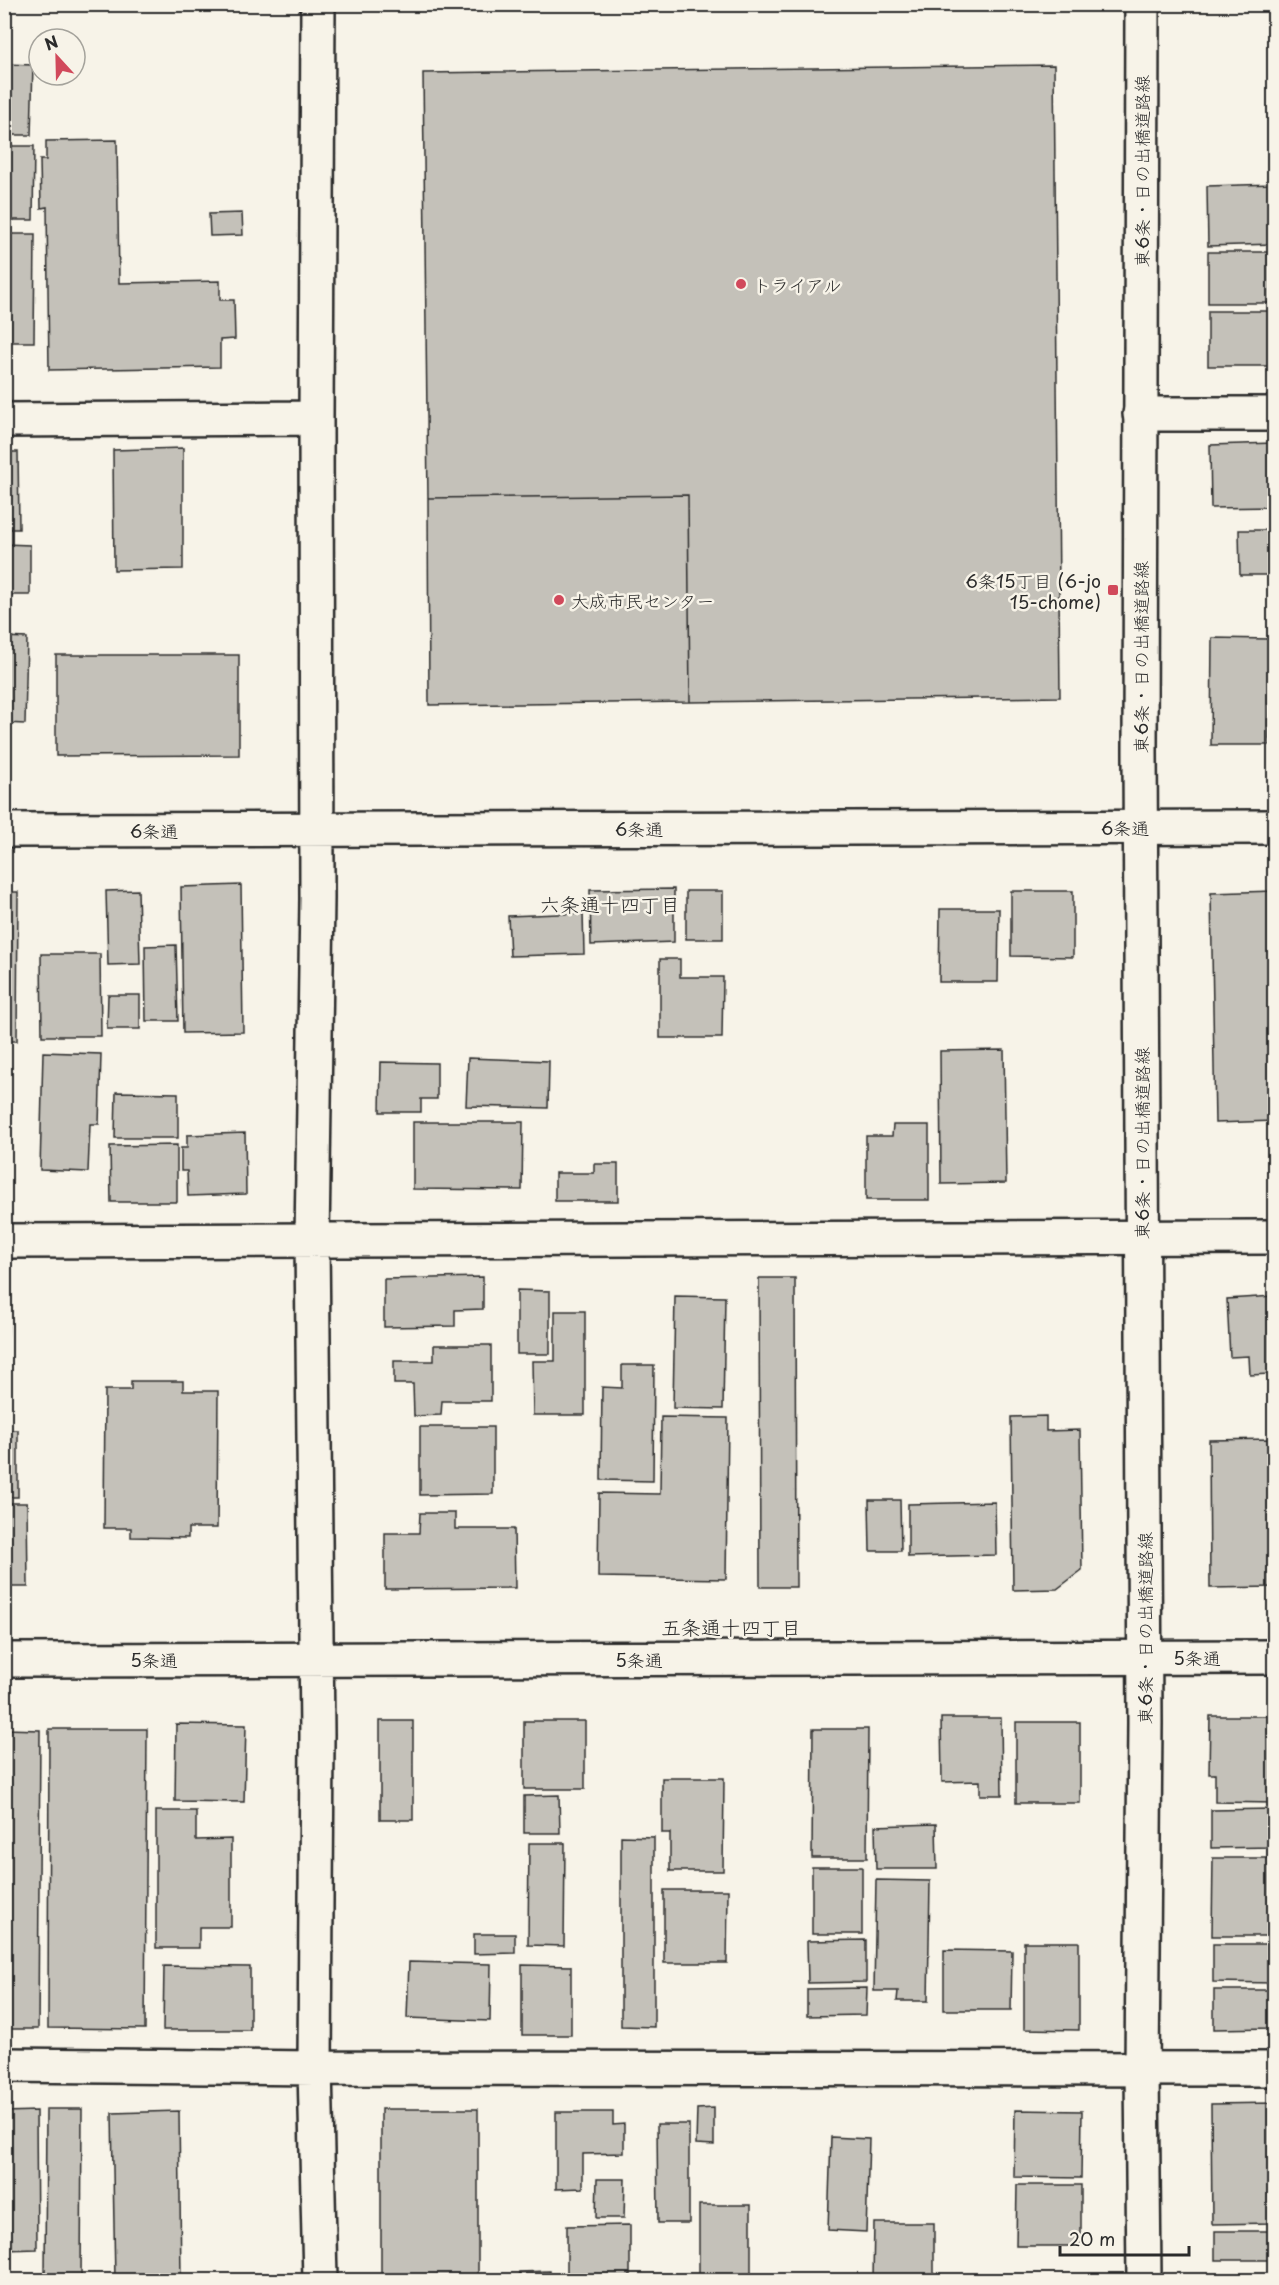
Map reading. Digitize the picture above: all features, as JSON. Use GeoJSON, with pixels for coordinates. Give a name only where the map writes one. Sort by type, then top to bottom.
{"type":"FeatureCollection","features":[{"type":"Feature","properties":{"kind":"street"},"geometry":{"type":"LineString","coordinates":[[318,4],[315,830],[317,899],[312,1240],[316,1659],[315,2068],[320,2280]]}},
{"type":"Feature","properties":{"kind":"street","name":"東6条・日の出橋道路線"},"geometry":{"type":"LineString","coordinates":[[1142,4],[1140,414],[1144,2280]]}},
{"type":"Feature","properties":{"kind":"street"},"geometry":{"type":"LineString","coordinates":[[1140,414],[1275,414]]}},
{"type":"Feature","properties":{"kind":"street"},"geometry":{"type":"LineString","coordinates":[[4,420],[316,418]]}},
{"type":"Feature","properties":{"kind":"street","name":"6条通"},"geometry":{"type":"LineString","coordinates":[[4,830],[1275,826]]}},
{"type":"Feature","properties":{"kind":"street"},"geometry":{"type":"LineString","coordinates":[[4,1241],[1275,1237]]}},
{"type":"Feature","properties":{"kind":"street","name":"5条通"},"geometry":{"type":"LineString","coordinates":[[4,1660],[1275,1657]]}},
{"type":"Feature","properties":{"kind":"street"},"geometry":{"type":"LineString","coordinates":[[4,2065],[315,2068],[1275,2069]]}},
{"type":"Feature","properties":{"kind":"building"},"geometry":{"type":"Polygon","coordinates":[[[4,64],[27,65],[27,87],[32,87],[31,135],[4,135],[4,64]]]}},
{"type":"Feature","properties":{"kind":"building","name":"トライアル"},"geometry":{"type":"Polygon","coordinates":[[[1054,65],[1060,697],[690,702],[688,495],[428,498],[423,73],[1054,65]]]}},
{"type":"Feature","properties":{"kind":"building"},"geometry":{"type":"Polygon","coordinates":[[[117,140],[119,283],[220,281],[220,300],[234,300],[235,339],[220,340],[220,367],[49,370],[47,207],[41,208],[40,160],[46,160],[46,141],[117,140]]]}},
{"type":"Feature","properties":{"kind":"building"},"geometry":{"type":"Polygon","coordinates":[[[4,146],[34,146],[33,220],[4,220],[4,146]]]}},
{"type":"Feature","properties":{"kind":"building"},"geometry":{"type":"Polygon","coordinates":[[[1274,184],[1274,244],[1208,246],[1207,186],[1274,184]]]}},
{"type":"Feature","properties":{"kind":"building"},"geometry":{"type":"Polygon","coordinates":[[[242,213],[243,235],[210,236],[209,214],[242,213]]]}},
{"type":"Feature","properties":{"kind":"building"},"geometry":{"type":"Polygon","coordinates":[[[4,234],[35,234],[34,342],[7,342],[7,322],[4,322],[4,234]]]}},
{"type":"Feature","properties":{"kind":"building"},"geometry":{"type":"Polygon","coordinates":[[[1208,252],[1274,252],[1274,303],[1208,303],[1208,252]]]}},
{"type":"Feature","properties":{"kind":"building"},"geometry":{"type":"Polygon","coordinates":[[[1208,311],[1273,311],[1273,366],[1208,366],[1208,311]]]}},
{"type":"Feature","properties":{"kind":"building"},"geometry":{"type":"Polygon","coordinates":[[[1274,443],[1274,507],[1211,508],[1210,445],[1274,443]]]}},
{"type":"Feature","properties":{"kind":"building"},"geometry":{"type":"Polygon","coordinates":[[[183,448],[183,569],[114,570],[113,450],[183,448]]]}},
{"type":"Feature","properties":{"kind":"building"},"geometry":{"type":"Polygon","coordinates":[[[4,452],[18,452],[19,529],[4,529],[4,452]]]}},
{"type":"Feature","properties":{"kind":"building","name":"大成市民センター"},"geometry":{"type":"Polygon","coordinates":[[[688,495],[690,702],[429,705],[428,498],[688,495]]]}},
{"type":"Feature","properties":{"kind":"building"},"geometry":{"type":"Polygon","coordinates":[[[1239,530],[1274,530],[1274,575],[1240,575],[1239,530]]]}},
{"type":"Feature","properties":{"kind":"building"},"geometry":{"type":"Polygon","coordinates":[[[4,544],[30,545],[30,595],[4,595],[4,544]]]}},
{"type":"Feature","properties":{"kind":"building"},"geometry":{"type":"Polygon","coordinates":[[[4,637],[27,638],[25,724],[4,723],[4,637]]]}},
{"type":"Feature","properties":{"kind":"building"},"geometry":{"type":"Polygon","coordinates":[[[1212,638],[1270,639],[1269,745],[1211,745],[1212,638]]]}},
{"type":"Feature","properties":{"kind":"building"},"geometry":{"type":"Polygon","coordinates":[[[56,655],[239,655],[239,755],[56,756],[56,655]]]}},
{"type":"Feature","properties":{"kind":"building"},"geometry":{"type":"Polygon","coordinates":[[[241,885],[243,1032],[183,1033],[181,887],[241,885]]]}},
{"type":"Feature","properties":{"kind":"building"},"geometry":{"type":"Polygon","coordinates":[[[674,889],[674,942],[591,945],[590,890],[674,889]]]}},
{"type":"Feature","properties":{"kind":"building"},"geometry":{"type":"Polygon","coordinates":[[[138,890],[140,964],[108,965],[106,891],[138,890]]]}},
{"type":"Feature","properties":{"kind":"building"},"geometry":{"type":"Polygon","coordinates":[[[686,891],[723,891],[723,939],[686,939],[686,891]]]}},
{"type":"Feature","properties":{"kind":"building"},"geometry":{"type":"Polygon","coordinates":[[[1011,891],[1073,891],[1073,957],[1011,956],[1011,891]]]}},
{"type":"Feature","properties":{"kind":"building"},"geometry":{"type":"Polygon","coordinates":[[[1274,891],[1274,1121],[1215,1123],[1211,893],[1274,891]]]}},
{"type":"Feature","properties":{"kind":"building"},"geometry":{"type":"Polygon","coordinates":[[[4,892],[18,892],[17,1041],[4,1041],[4,892]]]}},
{"type":"Feature","properties":{"kind":"building"},"geometry":{"type":"Polygon","coordinates":[[[940,909],[999,909],[998,982],[939,982],[940,909]]]}},
{"type":"Feature","properties":{"kind":"building"},"geometry":{"type":"Polygon","coordinates":[[[583,913],[584,954],[510,956],[508,916],[583,913]]]}},
{"type":"Feature","properties":{"kind":"building"},"geometry":{"type":"Polygon","coordinates":[[[176,945],[178,1021],[146,1021],[145,946],[176,945]]]}},
{"type":"Feature","properties":{"kind":"building"},"geometry":{"type":"Polygon","coordinates":[[[41,954],[100,954],[101,1036],[42,1036],[41,954]]]}},
{"type":"Feature","properties":{"kind":"building"},"geometry":{"type":"Polygon","coordinates":[[[660,959],[680,959],[680,977],[723,977],[722,1038],[660,1038],[660,959]]]}},
{"type":"Feature","properties":{"kind":"building"},"geometry":{"type":"Polygon","coordinates":[[[108,995],[140,995],[140,1029],[107,1029],[108,995]]]}},
{"type":"Feature","properties":{"kind":"building"},"geometry":{"type":"Polygon","coordinates":[[[1004,1050],[1006,1183],[941,1184],[940,1051],[1004,1050]]]}},
{"type":"Feature","properties":{"kind":"building"},"geometry":{"type":"Polygon","coordinates":[[[43,1052],[101,1054],[99,1124],[90,1124],[88,1172],[40,1170],[43,1052]]]}},
{"type":"Feature","properties":{"kind":"building"},"geometry":{"type":"Polygon","coordinates":[[[468,1058],[549,1061],[548,1108],[466,1106],[468,1058]]]}},
{"type":"Feature","properties":{"kind":"building"},"geometry":{"type":"Polygon","coordinates":[[[381,1062],[437,1063],[437,1099],[421,1099],[421,1112],[380,1112],[381,1062]]]}},
{"type":"Feature","properties":{"kind":"building"},"geometry":{"type":"Polygon","coordinates":[[[116,1092],[178,1093],[178,1138],[115,1138],[116,1092]]]}},
{"type":"Feature","properties":{"kind":"building"},"geometry":{"type":"Polygon","coordinates":[[[413,1122],[523,1122],[522,1190],[413,1189],[413,1122]]]}},
{"type":"Feature","properties":{"kind":"building"},"geometry":{"type":"Polygon","coordinates":[[[893,1125],[929,1125],[929,1200],[866,1200],[866,1136],[892,1136],[893,1125]]]}},
{"type":"Feature","properties":{"kind":"building"},"geometry":{"type":"Polygon","coordinates":[[[245,1133],[246,1194],[188,1196],[187,1171],[181,1171],[181,1148],[187,1148],[187,1135],[245,1133]]]}},
{"type":"Feature","properties":{"kind":"building"},"geometry":{"type":"Polygon","coordinates":[[[177,1145],[177,1202],[111,1202],[110,1146],[177,1145]]]}},
{"type":"Feature","properties":{"kind":"building"},"geometry":{"type":"Polygon","coordinates":[[[594,1164],[618,1164],[618,1201],[555,1201],[555,1173],[594,1173],[594,1164]]]}},
{"type":"Feature","properties":{"kind":"building"},"geometry":{"type":"Polygon","coordinates":[[[483,1277],[483,1309],[455,1310],[455,1326],[384,1327],[384,1279],[483,1277]]]}},
{"type":"Feature","properties":{"kind":"building"},"geometry":{"type":"Polygon","coordinates":[[[759,1278],[795,1278],[796,1587],[760,1587],[759,1278]]]}},
{"type":"Feature","properties":{"kind":"building"},"geometry":{"type":"Polygon","coordinates":[[[517,1290],[550,1291],[550,1354],[517,1354],[517,1290]]]}},
{"type":"Feature","properties":{"kind":"building"},"geometry":{"type":"Polygon","coordinates":[[[675,1296],[725,1297],[723,1409],[673,1408],[675,1296]]]}},
{"type":"Feature","properties":{"kind":"building"},"geometry":{"type":"Polygon","coordinates":[[[1274,1296],[1274,1388],[1270,1389],[1270,1374],[1250,1375],[1249,1356],[1230,1357],[1227,1299],[1274,1296]]]}},
{"type":"Feature","properties":{"kind":"building"},"geometry":{"type":"Polygon","coordinates":[[[555,1311],[585,1311],[585,1415],[533,1415],[532,1361],[555,1361],[555,1311]]]}},
{"type":"Feature","properties":{"kind":"building"},"geometry":{"type":"Polygon","coordinates":[[[4,1314],[8,1314],[6,1381],[4,1381],[4,1314]]]}},
{"type":"Feature","properties":{"kind":"building"},"geometry":{"type":"Polygon","coordinates":[[[434,1345],[491,1345],[491,1401],[442,1401],[441,1415],[414,1416],[413,1384],[394,1384],[394,1361],[434,1361],[434,1345]]]}},
{"type":"Feature","properties":{"kind":"building"},"geometry":{"type":"Polygon","coordinates":[[[622,1365],[654,1365],[653,1481],[601,1480],[602,1387],[622,1388],[622,1365]]]}},
{"type":"Feature","properties":{"kind":"building"},"geometry":{"type":"Polygon","coordinates":[[[131,1381],[183,1381],[183,1391],[218,1391],[217,1528],[188,1528],[188,1538],[131,1537],[131,1528],[104,1528],[105,1390],[131,1390],[131,1381]]]}},
{"type":"Feature","properties":{"kind":"building"},"geometry":{"type":"Polygon","coordinates":[[[1046,1416],[1046,1431],[1080,1430],[1082,1570],[1057,1589],[1013,1590],[1011,1417],[1046,1416]]]}},
{"type":"Feature","properties":{"kind":"building"},"geometry":{"type":"Polygon","coordinates":[[[661,1417],[728,1418],[726,1579],[598,1577],[599,1493],[660,1494],[661,1417]]]}},
{"type":"Feature","properties":{"kind":"building"},"geometry":{"type":"Polygon","coordinates":[[[420,1427],[493,1427],[493,1494],[420,1495],[420,1427]]]}},
{"type":"Feature","properties":{"kind":"building"},"geometry":{"type":"Polygon","coordinates":[[[4,1430],[18,1430],[18,1497],[4,1497],[4,1430]]]}},
{"type":"Feature","properties":{"kind":"building"},"geometry":{"type":"Polygon","coordinates":[[[1272,1439],[1274,1587],[1210,1588],[1209,1440],[1272,1439]]]}},
{"type":"Feature","properties":{"kind":"building"},"geometry":{"type":"Polygon","coordinates":[[[869,1500],[900,1500],[901,1551],[870,1551],[869,1500]]]}},
{"type":"Feature","properties":{"kind":"building"},"geometry":{"type":"Polygon","coordinates":[[[995,1502],[996,1555],[908,1557],[908,1504],[995,1502]]]}},
{"type":"Feature","properties":{"kind":"building"},"geometry":{"type":"Polygon","coordinates":[[[4,1503],[27,1503],[28,1587],[4,1587],[4,1503]]]}},
{"type":"Feature","properties":{"kind":"building"},"geometry":{"type":"Polygon","coordinates":[[[420,1513],[455,1513],[455,1529],[514,1529],[515,1588],[385,1589],[385,1533],[419,1533],[420,1513]]]}},
{"type":"Feature","properties":{"kind":"building"},"geometry":{"type":"Polygon","coordinates":[[[1210,1716],[1274,1716],[1274,1803],[1215,1802],[1215,1774],[1209,1774],[1210,1716]]]}},
{"type":"Feature","properties":{"kind":"building"},"geometry":{"type":"Polygon","coordinates":[[[941,1718],[1001,1718],[1002,1795],[980,1795],[980,1781],[942,1782],[941,1718]]]}},
{"type":"Feature","properties":{"kind":"building"},"geometry":{"type":"Polygon","coordinates":[[[380,1721],[413,1721],[413,1820],[380,1820],[380,1721]]]}},
{"type":"Feature","properties":{"kind":"building"},"geometry":{"type":"Polygon","coordinates":[[[524,1721],[585,1721],[585,1789],[524,1789],[524,1721]]]}},
{"type":"Feature","properties":{"kind":"building"},"geometry":{"type":"Polygon","coordinates":[[[1016,1722],[1080,1722],[1080,1803],[1016,1803],[1016,1722]]]}},
{"type":"Feature","properties":{"kind":"building"},"geometry":{"type":"Polygon","coordinates":[[[176,1724],[246,1725],[244,1802],[175,1801],[176,1724]]]}},
{"type":"Feature","properties":{"kind":"building"},"geometry":{"type":"Polygon","coordinates":[[[4,1729],[40,1730],[38,2029],[4,2029],[4,1729]]]}},
{"type":"Feature","properties":{"kind":"building"},"geometry":{"type":"Polygon","coordinates":[[[49,1729],[147,1729],[145,2029],[48,2028],[49,1729]]]}},
{"type":"Feature","properties":{"kind":"building"},"geometry":{"type":"Polygon","coordinates":[[[813,1729],[868,1729],[867,1858],[812,1858],[813,1729]]]}},
{"type":"Feature","properties":{"kind":"building"},"geometry":{"type":"Polygon","coordinates":[[[662,1778],[724,1778],[723,1871],[670,1871],[670,1833],[662,1833],[662,1778]]]}},
{"type":"Feature","properties":{"kind":"building"},"geometry":{"type":"Polygon","coordinates":[[[559,1795],[560,1833],[524,1833],[524,1796],[559,1795]]]}},
{"type":"Feature","properties":{"kind":"building"},"geometry":{"type":"Polygon","coordinates":[[[1273,1809],[1273,1847],[1211,1848],[1211,1810],[1273,1809]]]}},
{"type":"Feature","properties":{"kind":"building"},"geometry":{"type":"Polygon","coordinates":[[[156,1811],[196,1811],[196,1840],[231,1839],[231,1927],[199,1927],[199,1948],[156,1948],[156,1811]]]}},
{"type":"Feature","properties":{"kind":"building"},"geometry":{"type":"Polygon","coordinates":[[[936,1824],[937,1869],[876,1869],[875,1826],[936,1824]]]}},
{"type":"Feature","properties":{"kind":"building"},"geometry":{"type":"Polygon","coordinates":[[[621,1836],[654,1837],[654,2027],[621,2026],[621,1836]]]}},
{"type":"Feature","properties":{"kind":"building"},"geometry":{"type":"Polygon","coordinates":[[[529,1843],[565,1843],[564,1946],[528,1945],[529,1843]]]}},
{"type":"Feature","properties":{"kind":"building"},"geometry":{"type":"Polygon","coordinates":[[[1213,1858],[1274,1858],[1274,1936],[1212,1936],[1213,1858]]]}},
{"type":"Feature","properties":{"kind":"building"},"geometry":{"type":"Polygon","coordinates":[[[812,1867],[862,1867],[862,1934],[812,1934],[812,1867]]]}},
{"type":"Feature","properties":{"kind":"building"},"geometry":{"type":"Polygon","coordinates":[[[876,1880],[930,1881],[928,2001],[897,2001],[898,1991],[874,1991],[876,1880]]]}},
{"type":"Feature","properties":{"kind":"building"},"geometry":{"type":"Polygon","coordinates":[[[664,1890],[728,1890],[727,1963],[664,1963],[664,1890]]]}},
{"type":"Feature","properties":{"kind":"building"},"geometry":{"type":"Polygon","coordinates":[[[474,1934],[515,1934],[515,1953],[474,1954],[474,1934]]]}},
{"type":"Feature","properties":{"kind":"building"},"geometry":{"type":"Polygon","coordinates":[[[866,1940],[866,1982],[808,1983],[807,1941],[866,1940]]]}},
{"type":"Feature","properties":{"kind":"building"},"geometry":{"type":"Polygon","coordinates":[[[1024,1942],[1079,1942],[1079,2030],[1024,2029],[1024,1942]]]}},
{"type":"Feature","properties":{"kind":"building"},"geometry":{"type":"Polygon","coordinates":[[[1213,1944],[1274,1944],[1274,1983],[1213,1982],[1213,1944]]]}},
{"type":"Feature","properties":{"kind":"building"},"geometry":{"type":"Polygon","coordinates":[[[944,1950],[1012,1951],[1011,2010],[944,2010],[944,1950]]]}},
{"type":"Feature","properties":{"kind":"building"},"geometry":{"type":"Polygon","coordinates":[[[409,1962],[491,1964],[490,2021],[407,2018],[409,1962]]]}},
{"type":"Feature","properties":{"kind":"building"},"geometry":{"type":"Polygon","coordinates":[[[522,1965],[571,1966],[571,2035],[522,2035],[522,1965]]]}},
{"type":"Feature","properties":{"kind":"building"},"geometry":{"type":"Polygon","coordinates":[[[164,1966],[250,1967],[250,2030],[163,2030],[164,1966]]]}},
{"type":"Feature","properties":{"kind":"building"},"geometry":{"type":"Polygon","coordinates":[[[867,1988],[866,2015],[807,2016],[807,1989],[867,1988]]]}},
{"type":"Feature","properties":{"kind":"building"},"geometry":{"type":"Polygon","coordinates":[[[1214,1990],[1274,1990],[1274,2028],[1214,2029],[1214,1990]]]}},
{"type":"Feature","properties":{"kind":"building"},"geometry":{"type":"Polygon","coordinates":[[[1274,2103],[1274,2223],[1212,2224],[1211,2104],[1274,2103]]]}},
{"type":"Feature","properties":{"kind":"building"},"geometry":{"type":"Polygon","coordinates":[[[714,2108],[714,2145],[696,2144],[697,2109],[714,2108]]]}},
{"type":"Feature","properties":{"kind":"building"},"geometry":{"type":"Polygon","coordinates":[[[46,2109],[82,2109],[81,2280],[45,2280],[46,2109]]]}},
{"type":"Feature","properties":{"kind":"building"},"geometry":{"type":"Polygon","coordinates":[[[381,2109],[478,2109],[478,2280],[381,2280],[381,2109]]]}},
{"type":"Feature","properties":{"kind":"building"},"geometry":{"type":"Polygon","coordinates":[[[1015,2110],[1082,2111],[1081,2178],[1014,2177],[1015,2110]]]}},
{"type":"Feature","properties":{"kind":"building"},"geometry":{"type":"Polygon","coordinates":[[[36,2111],[37,2249],[4,2250],[4,2112],[36,2111]]]}},
{"type":"Feature","properties":{"kind":"building"},"geometry":{"type":"Polygon","coordinates":[[[179,2111],[181,2280],[115,2280],[112,2113],[179,2111]]]}},
{"type":"Feature","properties":{"kind":"building"},"geometry":{"type":"Polygon","coordinates":[[[556,2112],[613,2112],[613,2125],[624,2124],[624,2153],[583,2154],[583,2188],[556,2189],[556,2112]]]}},
{"type":"Feature","properties":{"kind":"building"},"geometry":{"type":"Polygon","coordinates":[[[657,2124],[689,2124],[689,2223],[658,2223],[657,2124]]]}},
{"type":"Feature","properties":{"kind":"building"},"geometry":{"type":"Polygon","coordinates":[[[831,2137],[869,2139],[866,2232],[828,2230],[831,2137]]]}},
{"type":"Feature","properties":{"kind":"building"},"geometry":{"type":"Polygon","coordinates":[[[597,2179],[625,2179],[624,2218],[596,2218],[597,2179]]]}},
{"type":"Feature","properties":{"kind":"building"},"geometry":{"type":"Polygon","coordinates":[[[1017,2185],[1081,2185],[1081,2246],[1016,2246],[1017,2185]]]}},
{"type":"Feature","properties":{"kind":"building"},"geometry":{"type":"Polygon","coordinates":[[[699,2205],[751,2205],[751,2280],[699,2280],[699,2205]]]}},
{"type":"Feature","properties":{"kind":"building"},"geometry":{"type":"Polygon","coordinates":[[[874,2223],[934,2223],[934,2280],[873,2280],[874,2223]]]}},
{"type":"Feature","properties":{"kind":"building"},"geometry":{"type":"Polygon","coordinates":[[[630,2225],[630,2280],[567,2280],[567,2226],[630,2225]]]}},
{"type":"Feature","properties":{"kind":"building"},"geometry":{"type":"Polygon","coordinates":[[[1215,2231],[1274,2231],[1274,2260],[1215,2260],[1215,2231]]]}},
{"type":"Feature","properties":{"kind":"building"},"geometry":{"type":"Polygon","coordinates":[[[550,2271],[550,2280],[519,2280],[519,2272],[550,2271]]]}},
{"type":"Feature","properties":{"kind":"place","name":"トライアル"},"geometry":{"type":"Point","coordinates":[741,284]}},
{"type":"Feature","properties":{"kind":"place","name":"6条15丁目 (6-jo 15-chome)"},"geometry":{"type":"Point","coordinates":[1113,590]}},
{"type":"Feature","properties":{"kind":"place","name":"大成市民センター"},"geometry":{"type":"Point","coordinates":[559,600]}},
{"type":"Feature","properties":{"kind":"district","name":"六条通十四丁目"},"geometry":{"type":"Point","coordinates":[610,904]}},
{"type":"Feature","properties":{"kind":"district","name":"五条通十四丁目"},"geometry":{"type":"Point","coordinates":[731,1627]}}]}
